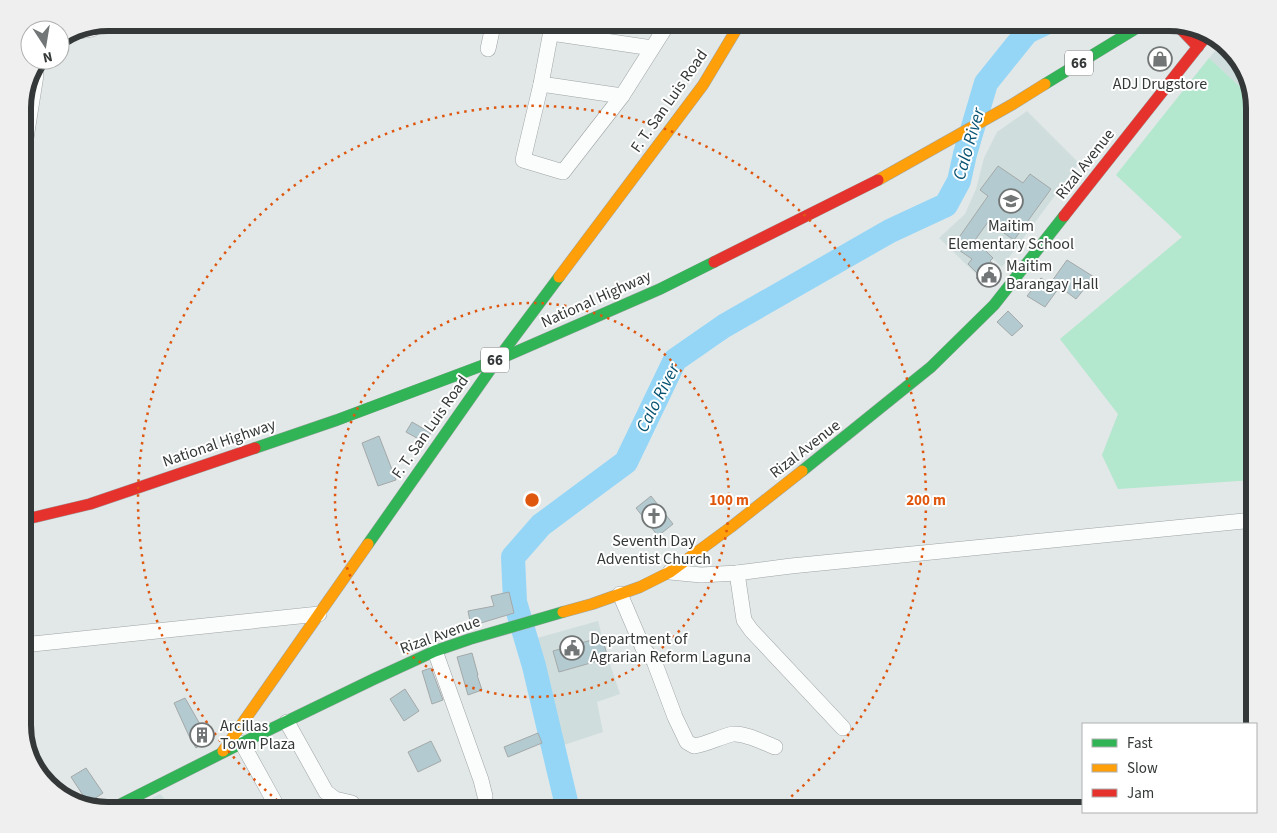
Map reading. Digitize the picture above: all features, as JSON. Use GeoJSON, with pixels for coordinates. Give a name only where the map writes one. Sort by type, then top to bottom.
{"type":"FeatureCollection","features":[{"type":"Feature","properties":{"kind":"main road","name":"F. T. San Luis Road"},"geometry":{"type":"LineString","coordinates":[[221,754],[497,360],[704,85],[735,31]]}},
{"type":"Feature","properties":{"kind":"main road","name":"National Highway"},"geometry":{"type":"LineString","coordinates":[[31,518],[90,504],[337,420],[497,360],[660,289],[765,239],[877,181],[1013,104],[1132,31]]}},
{"type":"Feature","properties":{"kind":"main road"},"geometry":{"type":"LineString","coordinates":[[1185,33],[1198,47]]}},
{"type":"Feature","properties":{"kind":"main road","name":"Rizal Avenue"},"geometry":{"type":"LineString","coordinates":[[125,802],[242,743],[436,651],[620,594],[640,587],[670,572],[731,527],[874,414],[931,367],[987,312],[1204,39]]}},
{"type":"Feature","properties":{"kind":"street"},"geometry":{"type":"LineString","coordinates":[[488,50],[492,31]]}},
{"type":"Feature","properties":{"kind":"street"},"geometry":{"type":"LineString","coordinates":[[551,31],[541,84],[523,160],[563,172],[622,96],[664,31]]}},
{"type":"Feature","properties":{"kind":"street"},"geometry":{"type":"LineString","coordinates":[[557,31],[652,48]]}},
{"type":"Feature","properties":{"kind":"street"},"geometry":{"type":"LineString","coordinates":[[541,84],[622,96]]}},
{"type":"Feature","properties":{"kind":"street"},"geometry":{"type":"LineString","coordinates":[[670,572],[701,575],[737,573],[1246,521]]}},
{"type":"Feature","properties":{"kind":"street"},"geometry":{"type":"LineString","coordinates":[[737,573],[744,620],[751,630],[843,728]]}},
{"type":"Feature","properties":{"kind":"street"},"geometry":{"type":"LineString","coordinates":[[620,594],[643,648],[654,661],[675,717],[687,742],[694,746],[733,734],[752,738],[775,747]]}},
{"type":"Feature","properties":{"kind":"street"},"geometry":{"type":"LineString","coordinates":[[31,643],[319,614]]}},
{"type":"Feature","properties":{"kind":"street"},"geometry":{"type":"LineString","coordinates":[[436,651],[485,796]]}},
{"type":"Feature","properties":{"kind":"street"},"geometry":{"type":"LineString","coordinates":[[287,722],[326,792],[335,799],[348,802]]}},
{"type":"Feature","properties":{"kind":"street"},"geometry":{"type":"LineString","coordinates":[[242,743],[275,802]]}},
{"type":"Feature","properties":{"kind":"shaded area"},"geometry":{"type":"Polygon","coordinates":[[[1218,48],[1220,50],[1233,65],[1243,90],[1209,58],[1218,48]]]}},
{"type":"Feature","properties":{"kind":"shaded area","name":"Maitim Elementary School"},"geometry":{"type":"Polygon","coordinates":[[[1027,111],[1079,163],[1002,267],[993,259],[977,275],[939,238],[965,214],[976,189],[984,158],[997,132],[1027,111]]]}},
{"type":"Feature","properties":{"kind":"shaded area"},"geometry":{"type":"Polygon","coordinates":[[[598,621],[620,694],[597,702],[603,732],[561,746],[537,638],[598,621]]]}},
{"type":"Feature","properties":{"kind":"shaded area"},"geometry":{"type":"Polygon","coordinates":[[[160,794],[168,802],[155,802],[152,798],[160,794]]]}},
{"type":"Feature","properties":{"kind":"green space"},"geometry":{"type":"Polygon","coordinates":[[[1209,58],[1243,90],[1246,108],[1246,481],[1118,489],[1102,455],[1118,414],[1060,339],[1182,237],[1116,175],[1209,58]]]}},
{"type":"Feature","properties":{"kind":"building"},"geometry":{"type":"Polygon","coordinates":[[[998,166],[1023,183],[1030,174],[1051,189],[1014,240],[988,222],[975,240],[993,258],[990,261],[1001,271],[986,287],[976,278],[979,275],[968,264],[972,259],[953,246],[988,196],[980,190],[998,166]]]}},
{"type":"Feature","properties":{"kind":"building"},"geometry":{"type":"Polygon","coordinates":[[[1067,260],[1094,277],[1076,299],[1052,281],[1067,260]]]}},
{"type":"Feature","properties":{"kind":"building"},"geometry":{"type":"Polygon","coordinates":[[[1041,278],[1058,289],[1045,307],[1027,296],[1041,278]]]}},
{"type":"Feature","properties":{"kind":"building"},"geometry":{"type":"Polygon","coordinates":[[[1008,311],[1023,326],[1012,336],[997,322],[1008,311]]]}},
{"type":"Feature","properties":{"kind":"building"},"geometry":{"type":"Polygon","coordinates":[[[412,422],[431,433],[424,442],[406,432],[412,422]]]}},
{"type":"Feature","properties":{"kind":"building"},"geometry":{"type":"Polygon","coordinates":[[[379,436],[396,480],[378,486],[362,443],[379,436]]]}},
{"type":"Feature","properties":{"kind":"building","name":"Seventh Day Adventist Church"},"geometry":{"type":"Polygon","coordinates":[[[651,496],[673,524],[658,536],[636,508],[651,496]]]}},
{"type":"Feature","properties":{"kind":"building"},"geometry":{"type":"Polygon","coordinates":[[[509,592],[514,613],[471,626],[468,611],[494,606],[491,596],[509,592]]]}},
{"type":"Feature","properties":{"kind":"building"},"geometry":{"type":"Polygon","coordinates":[[[602,637],[608,658],[559,672],[553,651],[602,637]]]}},
{"type":"Feature","properties":{"kind":"building"},"geometry":{"type":"Polygon","coordinates":[[[472,653],[482,690],[468,695],[457,657],[472,653]]]}},
{"type":"Feature","properties":{"kind":"building"},"geometry":{"type":"Polygon","coordinates":[[[431,668],[443,700],[432,704],[422,671],[431,668]]]}},
{"type":"Feature","properties":{"kind":"building"},"geometry":{"type":"Polygon","coordinates":[[[405,689],[419,711],[404,721],[390,699],[405,689]]]}},
{"type":"Feature","properties":{"kind":"building"},"geometry":{"type":"Polygon","coordinates":[[[185,698],[201,726],[207,722],[215,736],[196,748],[174,703],[185,698]]]}},
{"type":"Feature","properties":{"kind":"building"},"geometry":{"type":"Polygon","coordinates":[[[538,733],[542,743],[508,757],[504,747],[538,733]]]}},
{"type":"Feature","properties":{"kind":"building"},"geometry":{"type":"Polygon","coordinates":[[[431,741],[441,761],[418,772],[408,752],[431,741]]]}},
{"type":"Feature","properties":{"kind":"building"},"geometry":{"type":"Polygon","coordinates":[[[86,768],[103,793],[93,800],[85,798],[71,777],[86,768]]]}},
{"type":"Feature","properties":{"kind":"waterway","name":"Calo River"},"geometry":{"type":"LineString","coordinates":[[566,802],[534,666],[515,602],[513,557],[541,525],[626,462],[675,360],[724,326],[890,231],[946,205],[959,181],[986,83],[1029,31]]}},
{"type":"Feature","properties":{"kind":"traffic: fast"},"geometry":{"type":"LineString","coordinates":[[1045,84],[1132,31]]}},
{"type":"Feature","properties":{"kind":"traffic: fast"},"geometry":{"type":"LineString","coordinates":[[802,471],[931,367],[994,305],[1064,216]]}},
{"type":"Feature","properties":{"kind":"traffic: fast"},"geometry":{"type":"LineString","coordinates":[[255,448],[337,420],[497,360],[660,289],[714,262]]}},
{"type":"Feature","properties":{"kind":"traffic: fast"},"geometry":{"type":"LineString","coordinates":[[368,544],[497,360],[559,277]]}},
{"type":"Feature","properties":{"kind":"traffic: fast"},"geometry":{"type":"LineString","coordinates":[[125,802],[242,743],[435,651],[563,612]]}},
{"type":"Feature","properties":{"kind":"traffic: slow"},"geometry":{"type":"LineString","coordinates":[[559,277],[703,85],[735,31]]}},
{"type":"Feature","properties":{"kind":"traffic: slow"},"geometry":{"type":"LineString","coordinates":[[878,180],[1045,84]]}},
{"type":"Feature","properties":{"kind":"traffic: slow"},"geometry":{"type":"LineString","coordinates":[[563,612],[640,587],[670,572],[802,471]]}},
{"type":"Feature","properties":{"kind":"traffic: slow"},"geometry":{"type":"LineString","coordinates":[[223,751],[368,544]]}},
{"type":"Feature","properties":{"kind":"traffic: jam"},"geometry":{"type":"LineString","coordinates":[[1185,33],[1198,47]]}},
{"type":"Feature","properties":{"kind":"traffic: jam"},"geometry":{"type":"LineString","coordinates":[[1064,216],[1204,39]]}},
{"type":"Feature","properties":{"kind":"traffic: jam"},"geometry":{"type":"LineString","coordinates":[[714,262],[878,180]]}},
{"type":"Feature","properties":{"kind":"traffic: jam"},"geometry":{"type":"LineString","coordinates":[[31,518],[90,504],[255,448]]}},
{"type":"Feature","properties":{"kind":"place","name":"ADJ Drugstore"},"geometry":{"type":"Point","coordinates":[1160,59]}},
{"type":"Feature","properties":{"kind":"place","name":"Maitim Elementary School"},"geometry":{"type":"Point","coordinates":[1011,201]}},
{"type":"Feature","properties":{"kind":"place","name":"Maitim Barangay Hall"},"geometry":{"type":"Point","coordinates":[989,275]}},
{"type":"Feature","properties":{"kind":"place","name":"Seventh Day Adventist Church"},"geometry":{"type":"Point","coordinates":[654,516]}},
{"type":"Feature","properties":{"kind":"place","name":"Department of Agrarian Reform Laguna"},"geometry":{"type":"Point","coordinates":[572,648]}},
{"type":"Feature","properties":{"kind":"place","name":"Arcillas Town Plaza"},"geometry":{"type":"Point","coordinates":[202,735]}}]}
